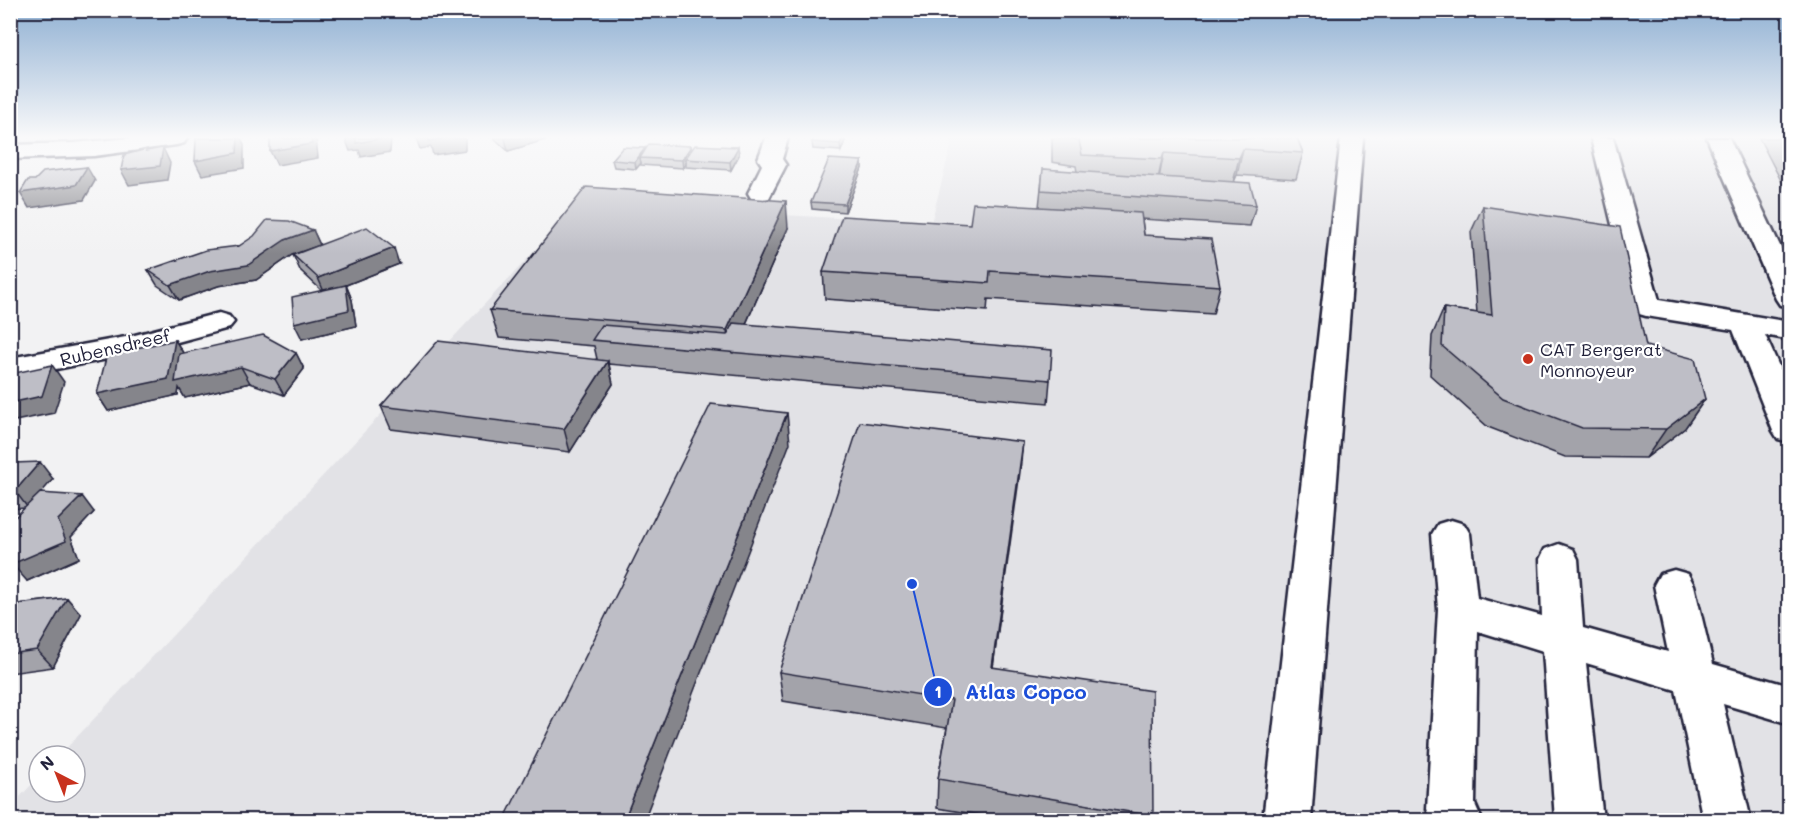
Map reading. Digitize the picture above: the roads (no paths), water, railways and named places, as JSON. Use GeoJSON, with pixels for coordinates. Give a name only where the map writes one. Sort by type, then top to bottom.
{"type":"FeatureCollection","features":[{"type":"Feature","properties":{"kind":"street"},"geometry":{"type":"LineString","coordinates":[[760,194],[768,177]]}},
{"type":"Feature","properties":{"kind":"street"},"geometry":{"type":"LineString","coordinates":[[1287,820],[1348,177]]}},
{"type":"Feature","properties":{"kind":"street"},"geometry":{"type":"LineString","coordinates":[[1612,177],[1646,307],[1790,331]]}},
{"type":"Feature","properties":{"kind":"street"},"geometry":{"type":"LineString","coordinates":[[1735,177],[1790,298]]}},
{"type":"Feature","properties":{"kind":"street","name":"Rubensdreef"},"geometry":{"type":"LineString","coordinates":[[10,368],[133,345],[219,322]]}},
{"type":"Feature","properties":{"kind":"street"},"geometry":{"type":"LineString","coordinates":[[1745,323],[1790,431]]}},
{"type":"Feature","properties":{"kind":"street"},"geometry":{"type":"LineString","coordinates":[[1451,534],[1458,609],[1451,808],[1458,820]]}},
{"type":"Feature","properties":{"kind":"street"},"geometry":{"type":"LineString","coordinates":[[1559,559],[1563,639],[1579,820]]}},
{"type":"Feature","properties":{"kind":"street"},"geometry":{"type":"LineString","coordinates":[[1674,585],[1727,820]]}},
{"type":"Feature","properties":{"kind":"street"},"geometry":{"type":"LineString","coordinates":[[1458,609],[1790,705]]}},
{"type":"Feature","properties":{"kind":"place","name":"CAT Bergerat Monnoyeur"},"geometry":{"type":"Point","coordinates":[1528,359]}},
{"type":"Feature","properties":{"kind":"place","name":"Atlas Copco"},"geometry":{"type":"Point","coordinates":[912,584]}}]}
